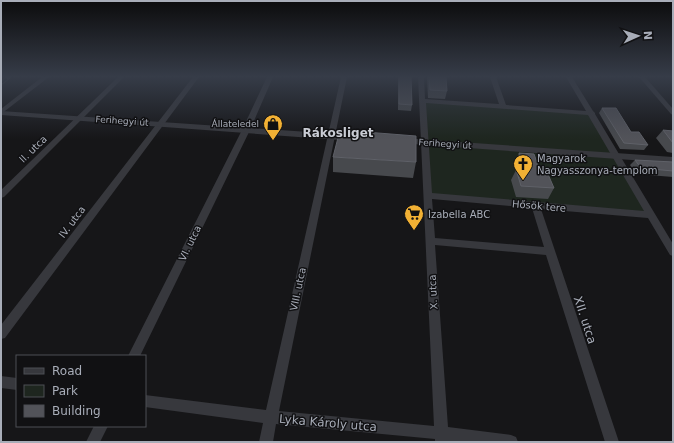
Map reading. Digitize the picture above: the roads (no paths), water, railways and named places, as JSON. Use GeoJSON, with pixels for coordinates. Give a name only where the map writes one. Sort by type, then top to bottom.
{"type":"FeatureCollection","features":[{"type":"Feature","properties":{"kind":"street"},"geometry":{"type":"LineString","coordinates":[[1,113],[20,98]]}},
{"type":"Feature","properties":{"kind":"street","name":"II. utca"},"geometry":{"type":"LineString","coordinates":[[1,195],[100,98]]}},
{"type":"Feature","properties":{"kind":"street","name":"IV. utca"},"geometry":{"type":"LineString","coordinates":[[1,334],[181,98]]}},
{"type":"Feature","properties":{"kind":"street","name":"VI. utca"},"geometry":{"type":"LineString","coordinates":[[134,355],[261,98]]}},
{"type":"Feature","properties":{"kind":"street","name":"VIII. utca"},"geometry":{"type":"LineString","coordinates":[[266,442],[340,98]]}},
{"type":"Feature","properties":{"kind":"street","name":"X. utca"},"geometry":{"type":"LineString","coordinates":[[422,98],[441,438]]}},
{"type":"Feature","properties":{"kind":"street"},"geometry":{"type":"LineString","coordinates":[[501,98],[504,107]]}},
{"type":"Feature","properties":{"kind":"street"},"geometry":{"type":"LineString","coordinates":[[582,98],[673,252]]}},
{"type":"Feature","properties":{"kind":"street"},"geometry":{"type":"LineString","coordinates":[[660,98],[673,113]]}},
{"type":"Feature","properties":{"kind":"street"},"geometry":{"type":"LineString","coordinates":[[422,101],[592,113]]}},
{"type":"Feature","properties":{"kind":"street","name":"Ferihegyi út"},"geometry":{"type":"LineString","coordinates":[[1,113],[362,138]]}},
{"type":"Feature","properties":{"kind":"street","name":"Ferihegyi út"},"geometry":{"type":"LineString","coordinates":[[392,140],[673,160]]}},
{"type":"Feature","properties":{"kind":"street","name":"Hősök tere"},"geometry":{"type":"LineString","coordinates":[[427,196],[651,215]]}},
{"type":"Feature","properties":{"kind":"street","name":"XII. utca"},"geometry":{"type":"LineString","coordinates":[[535,205],[612,442]]}},
{"type":"Feature","properties":{"kind":"street"},"geometry":{"type":"LineString","coordinates":[[430,241],[549,251]]}},
{"type":"Feature","properties":{"kind":"street"},"geometry":{"type":"LineString","coordinates":[[1,382],[16,384]]}},
{"type":"Feature","properties":{"kind":"street","name":"Lyka Károly utca"},"geometry":{"type":"LineString","coordinates":[[146,401],[441,438],[511,442]]}},
{"type":"Feature","properties":{"kind":"street"},"geometry":{"type":"LineString","coordinates":[[93,442],[100,427]]}},
{"type":"Feature","properties":{"kind":"place","name":"Állateledel"},"geometry":{"type":"Point","coordinates":[273,141]}},
{"type":"Feature","properties":{"kind":"place","name":"Magyarok Nagyasszonya-templom"},"geometry":{"type":"Point","coordinates":[523,181]}},
{"type":"Feature","properties":{"kind":"place","name":"Izabella ABC"},"geometry":{"type":"Point","coordinates":[414,231]}},
{"type":"Feature","properties":{"kind":"district","name":"Rákosliget"},"geometry":{"type":"Point","coordinates":[338,133]}}]}
